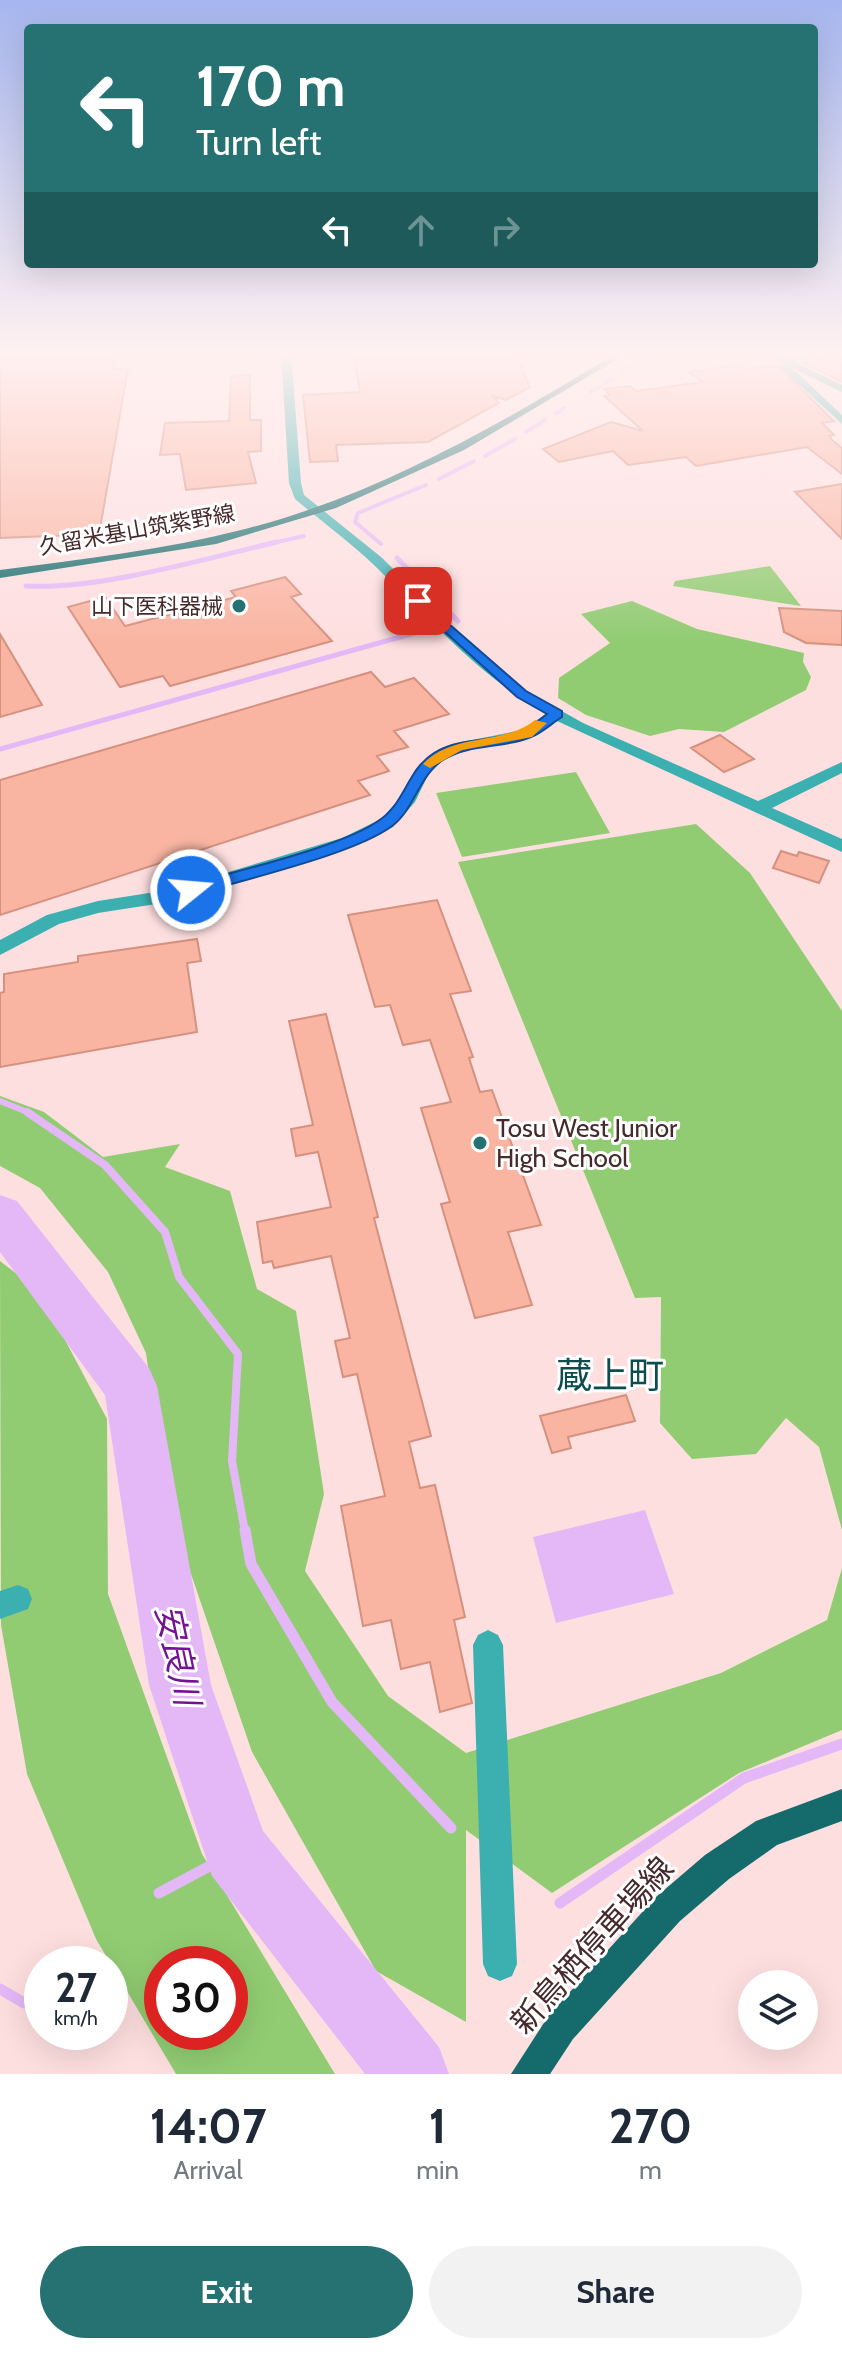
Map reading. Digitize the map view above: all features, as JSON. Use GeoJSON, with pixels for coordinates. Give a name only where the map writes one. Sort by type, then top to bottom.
{"type":"FeatureCollection","features":[{"type":"Feature","properties":{"kind":"main road","name":"久留米基山筑紫野線"},"geometry":{"type":"LineString","coordinates":[[0,574],[194,545],[287,521],[360,496],[459,450]]}},
{"type":"Feature","properties":{"kind":"main road","name":"新鳥栖停車場線"},"geometry":{"type":"LineString","coordinates":[[529,2074],[561,2027],[668,1909],[717,1867],[767,1832],[842,1805]]}},
{"type":"Feature","properties":{"kind":"street"},"geometry":{"type":"LineString","coordinates":[[293,450],[299,496],[367,551],[439,622],[521,694],[557,714],[842,846]]}},
{"type":"Feature","properties":{"kind":"street"},"geometry":{"type":"LineString","coordinates":[[0,948],[53,919],[98,907],[169,896],[348,842],[387,823],[409,798],[421,773],[436,758],[458,747],[527,734],[557,714]]}},
{"type":"Feature","properties":{"kind":"street"},"geometry":{"type":"LineString","coordinates":[[760,807],[842,767]]}},
{"type":"Feature","properties":{"kind":"street"},"geometry":{"type":"LineString","coordinates":[[488,1645],[500,1964]]}},
{"type":"Feature","properties":{"kind":"green space"},"geometry":{"type":"Polygon","coordinates":[[[770,566],[801,606],[673,586],[675,581],[770,566]]]}},
{"type":"Feature","properties":{"kind":"green space"},"geometry":{"type":"Polygon","coordinates":[[[632,601],[697,629],[804,653],[803,662],[811,677],[806,690],[724,732],[679,729],[650,736],[586,715],[558,698],[559,678],[610,643],[581,614],[632,601]]]}},
{"type":"Feature","properties":{"kind":"green space"},"geometry":{"type":"Polygon","coordinates":[[[576,772],[610,833],[462,857],[436,793],[576,772]]]}},
{"type":"Feature","properties":{"kind":"green space"},"geometry":{"type":"Polygon","coordinates":[[[696,824],[750,873],[842,1011],[842,1530],[819,1447],[786,1418],[756,1454],[692,1459],[660,1423],[661,1297],[635,1298],[458,862],[696,824]]]}},
{"type":"Feature","properties":{"kind":"green space"},"geometry":{"type":"Polygon","coordinates":[[[0,1096],[44,1112],[103,1157],[180,1144],[165,1167],[230,1191],[257,1289],[296,1311],[324,1494],[305,1571],[388,1696],[466,1753],[721,1673],[827,1620],[842,1568],[842,1730],[739,1773],[552,1893],[466,1830],[466,2022],[376,1971],[252,1752],[167,1504],[146,1353],[108,1272],[40,1188],[0,1166],[0,1096]]]}},
{"type":"Feature","properties":{"kind":"green space"},"geometry":{"type":"Polygon","coordinates":[[[0,1261],[39,1291],[107,1419],[108,1594],[202,1854],[335,2074],[176,2074],[162,2050],[248,2050],[248,1946],[144,1946],[144,2020],[128,1993],[128,1946],[100,1946],[96,1939],[27,1774],[1,1625],[0,1261]]]}},
{"type":"Feature","properties":{"kind":"shaded area"},"geometry":{"type":"Polygon","coordinates":[[[645,1510],[674,1594],[556,1623],[533,1537],[645,1510]]]}},
{"type":"Feature","properties":{"kind":"building"},"geometry":{"type":"Polygon","coordinates":[[[0,450],[114,450],[99,534],[0,538],[0,450]]]}},
{"type":"Feature","properties":{"kind":"building"},"geometry":{"type":"Polygon","coordinates":[[[161,450],[261,450],[248,452],[256,483],[186,490],[180,454],[160,455],[161,450]]]}},
{"type":"Feature","properties":{"kind":"building"},"geometry":{"type":"Polygon","coordinates":[[[309,450],[337,450],[338,461],[310,462],[309,450]]]}},
{"type":"Feature","properties":{"kind":"building"},"geometry":{"type":"Polygon","coordinates":[[[544,450],[791,450],[696,466],[686,457],[628,465],[613,451],[559,462],[544,450]]]}},
{"type":"Feature","properties":{"kind":"building"},"geometry":{"type":"Polygon","coordinates":[[[811,450],[842,450],[842,474],[811,450]]]}},
{"type":"Feature","properties":{"kind":"building"},"geometry":{"type":"Polygon","coordinates":[[[842,484],[842,539],[795,492],[842,484]]]}},
{"type":"Feature","properties":{"kind":"building"},"geometry":{"type":"Polygon","coordinates":[[[285,577],[301,594],[291,597],[332,641],[170,686],[163,676],[120,687],[68,607],[105,597],[125,626],[236,597],[231,591],[285,577]]]}},
{"type":"Feature","properties":{"kind":"building"},"geometry":{"type":"Polygon","coordinates":[[[779,608],[842,611],[842,645],[806,643],[784,632],[779,608]]]}},
{"type":"Feature","properties":{"kind":"building"},"geometry":{"type":"Polygon","coordinates":[[[0,634],[42,705],[0,717],[0,634]]]}},
{"type":"Feature","properties":{"kind":"building"},"geometry":{"type":"Polygon","coordinates":[[[371,672],[385,687],[414,678],[449,714],[394,731],[408,747],[377,756],[389,771],[358,781],[370,795],[0,915],[0,780],[371,672]]]}},
{"type":"Feature","properties":{"kind":"building"},"geometry":{"type":"Polygon","coordinates":[[[720,735],[754,759],[724,772],[691,748],[720,735]]]}},
{"type":"Feature","properties":{"kind":"building"},"geometry":{"type":"Polygon","coordinates":[[[781,851],[797,856],[799,852],[829,861],[819,883],[773,868],[781,851]]]}},
{"type":"Feature","properties":{"kind":"building"},"geometry":{"type":"Polygon","coordinates":[[[437,900],[471,991],[450,994],[473,1057],[469,1058],[480,1092],[492,1090],[541,1225],[508,1232],[532,1305],[475,1318],[441,1204],[450,1202],[421,1108],[451,1102],[430,1040],[403,1045],[390,1005],[375,1007],[348,915],[437,900]]]}},
{"type":"Feature","properties":{"kind":"building"},"geometry":{"type":"Polygon","coordinates":[[[197,939],[201,961],[187,963],[197,1032],[0,1067],[0,993],[4,992],[4,974],[78,962],[78,956],[197,939]]]}},
{"type":"Feature","properties":{"kind":"building"},"geometry":{"type":"Polygon","coordinates":[[[326,1014],[378,1217],[374,1218],[431,1436],[409,1442],[420,1488],[435,1485],[465,1617],[454,1620],[472,1703],[440,1712],[430,1662],[401,1669],[391,1620],[363,1626],[341,1506],[385,1496],[357,1374],[343,1377],[335,1341],[350,1338],[331,1256],[274,1268],[272,1261],[263,1263],[257,1222],[331,1207],[318,1152],[296,1156],[291,1129],[313,1125],[289,1021],[326,1014]]]}},
{"type":"Feature","properties":{"kind":"building"},"geometry":{"type":"Polygon","coordinates":[[[626,1395],[635,1421],[568,1437],[571,1448],[552,1453],[540,1416],[626,1395]]]}},
{"type":"Feature","properties":{"kind":"waterway"},"geometry":{"type":"LineString","coordinates":[[485,456],[496,450]]}},
{"type":"Feature","properties":{"kind":"waterway"},"geometry":{"type":"LineString","coordinates":[[439,479],[474,461]]}},
{"type":"Feature","properties":{"kind":"waterway"},"geometry":{"type":"LineString","coordinates":[[381,544],[355,522],[358,513],[426,485]]}},
{"type":"Feature","properties":{"kind":"waterway"},"geometry":{"type":"LineString","coordinates":[[277,542],[304,536]]}},
{"type":"Feature","properties":{"kind":"waterway"},"geometry":{"type":"LineString","coordinates":[[26,586],[55,586],[118,578],[277,542]]}},
{"type":"Feature","properties":{"kind":"waterway"},"geometry":{"type":"LineString","coordinates":[[268,544],[277,542]]}},
{"type":"Feature","properties":{"kind":"waterway"},"geometry":{"type":"LineString","coordinates":[[397,558],[458,621]]}},
{"type":"Feature","properties":{"kind":"waterway"},"geometry":{"type":"LineString","coordinates":[[0,749],[429,629]]}},
{"type":"Feature","properties":{"kind":"waterway"},"geometry":{"type":"LineString","coordinates":[[0,1101],[32,1114]]}},
{"type":"Feature","properties":{"kind":"waterway"},"geometry":{"type":"LineString","coordinates":[[27,1112],[105,1165],[165,1232],[179,1277],[238,1354],[232,1461],[245,1532]]}},
{"type":"Feature","properties":{"kind":"waterway","name":"安良川"},"geometry":{"type":"LineString","coordinates":[[0,1215],[130,1386],[180,1685],[236,1852],[412,2074]]}},
{"type":"Feature","properties":{"kind":"waterway"},"geometry":{"type":"LineString","coordinates":[[245,1530],[251,1564],[332,1702],[451,1828]]}},
{"type":"Feature","properties":{"kind":"waterway"},"geometry":{"type":"LineString","coordinates":[[560,1903],[744,1778],[842,1744]]}},
{"type":"Feature","properties":{"kind":"waterway"},"geometry":{"type":"LineString","coordinates":[[159,1893],[236,1852]]}},
{"type":"Feature","properties":{"kind":"waterway"},"geometry":{"type":"LineString","coordinates":[[0,1989],[24,2003]]}},
{"type":"Feature","properties":{"kind":"slow traffic"},"geometry":{"type":"LineString","coordinates":[[430,764],[458,747],[482,741],[507,740],[527,734],[540,723]]}},
{"type":"Feature","properties":{"kind":"place","name":"山下医科器械"},"geometry":{"type":"Point","coordinates":[239,606]}},
{"type":"Feature","properties":{"kind":"place","name":"Tosu West Junior High School"},"geometry":{"type":"Point","coordinates":[480,1143]}},
{"type":"Feature","properties":{"kind":"district","name":"蔵上町"},"geometry":{"type":"Point","coordinates":[610,1375]}},
{"type":"Feature","properties":{"kind":"route"},"geometry":{"type":"LineString","coordinates":[[191,890],[348,842],[387,823],[409,798],[421,773],[436,758],[458,747],[527,734],[557,714],[521,694],[418,601]]}}]}
